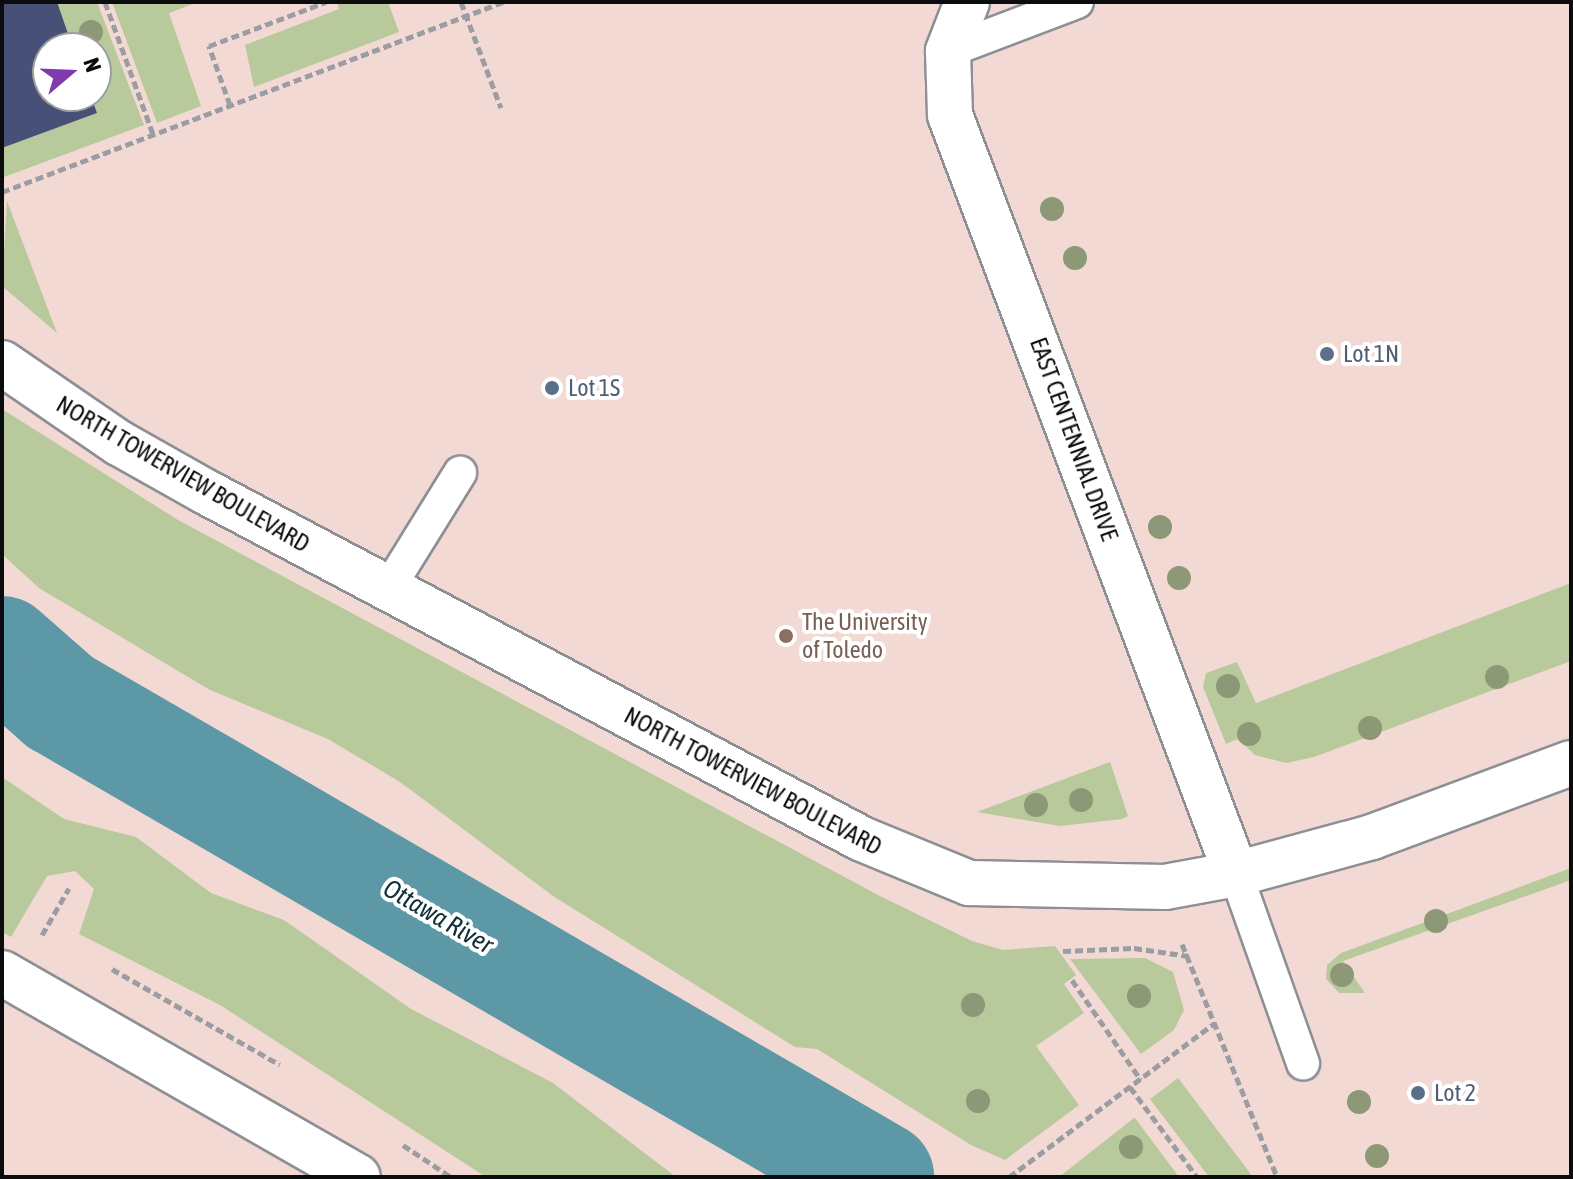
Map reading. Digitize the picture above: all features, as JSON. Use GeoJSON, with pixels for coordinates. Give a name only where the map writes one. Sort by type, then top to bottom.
{"type":"FeatureCollection","features":[{"type":"Feature","properties":{"kind":"street","name":"EAST CENTENNIAL DRIVE"},"geometry":{"type":"LineString","coordinates":[[967,2],[948,51],[944,86],[950,115],[1236,874]]}},
{"type":"Feature","properties":{"kind":"street","name":"NORTH TOWERVIEW BOULEVARD"},"geometry":{"type":"LineString","coordinates":[[2,363],[119,443],[388,589],[862,839],[969,883],[1165,887],[1236,874],[1372,837],[1571,763]]}},
{"type":"Feature","properties":{"kind":"street"},"geometry":{"type":"LineString","coordinates":[[2,973],[358,1177]]}},
{"type":"Feature","properties":{"kind":"lane"},"geometry":{"type":"LineString","coordinates":[[948,51],[1077,2]]}},
{"type":"Feature","properties":{"kind":"lane"},"geometry":{"type":"LineString","coordinates":[[388,589],[460,473]]}},
{"type":"Feature","properties":{"kind":"lane"},"geometry":{"type":"LineString","coordinates":[[1236,874],[1303,1063]]}},
{"type":"Feature","properties":{"kind":"path"},"geometry":{"type":"LineString","coordinates":[[105,2],[153,134]]}},
{"type":"Feature","properties":{"kind":"path"},"geometry":{"type":"LineString","coordinates":[[230,105],[209,46],[326,2]]}},
{"type":"Feature","properties":{"kind":"path"},"geometry":{"type":"LineString","coordinates":[[461,2],[501,108]]}},
{"type":"Feature","properties":{"kind":"path"},"geometry":{"type":"LineString","coordinates":[[2,192],[503,2]]}},
{"type":"Feature","properties":{"kind":"path"},"geometry":{"type":"LineString","coordinates":[[1182,944],[1277,1177]]}},
{"type":"Feature","properties":{"kind":"path"},"geometry":{"type":"LineString","coordinates":[[1063,951],[1154,948],[1188,956]]}},
{"type":"Feature","properties":{"kind":"path"},"geometry":{"type":"LineString","coordinates":[[1072,980],[1141,1080]]}},
{"type":"Feature","properties":{"kind":"path"},"geometry":{"type":"LineString","coordinates":[[1009,1177],[1215,1023]]}},
{"type":"Feature","properties":{"kind":"path"},"geometry":{"type":"LineString","coordinates":[[1130,1087],[1197,1177]]}},
{"type":"Feature","properties":{"kind":"shaded area","name":"The University of Toledo"},"geometry":{"type":"Polygon","coordinates":[[[2,2],[1571,2],[1571,1177],[2,1177],[2,2]]]}},
{"type":"Feature","properties":{"kind":"green space"},"geometry":{"type":"Polygon","coordinates":[[[97,2],[108,32],[67,32],[57,4],[97,2]]]}},
{"type":"Feature","properties":{"kind":"green space"},"geometry":{"type":"Polygon","coordinates":[[[112,2],[198,2],[169,13],[201,106],[157,123],[112,2]]]}},
{"type":"Feature","properties":{"kind":"green space"},"geometry":{"type":"Polygon","coordinates":[[[337,2],[388,2],[399,32],[254,87],[245,45],[339,9],[337,2]]]}},
{"type":"Feature","properties":{"kind":"green space"},"geometry":{"type":"Polygon","coordinates":[[[112,41],[144,125],[4,177],[2,148],[97,113],[112,112],[112,41]]]}},
{"type":"Feature","properties":{"kind":"green space"},"geometry":{"type":"Polygon","coordinates":[[[7,201],[57,333],[2,286],[7,201]]]}},
{"type":"Feature","properties":{"kind":"green space"},"geometry":{"type":"Polygon","coordinates":[[[2,409],[178,520],[878,895],[972,941],[1003,950],[1055,946],[1076,975],[1064,984],[1084,1013],[1036,1046],[1079,1105],[1005,1160],[971,1145],[817,1049],[795,1047],[553,896],[400,782],[328,739],[210,690],[39,588],[2,554],[2,409]]]}},
{"type":"Feature","properties":{"kind":"green space"},"geometry":{"type":"Polygon","coordinates":[[[1571,583],[1571,661],[1314,757],[1286,763],[1255,755],[1238,739],[1226,744],[1203,687],[1206,673],[1237,662],[1256,703],[1571,583]]]}},
{"type":"Feature","properties":{"kind":"green space"},"geometry":{"type":"Polygon","coordinates":[[[1110,762],[1128,816],[1122,819],[1060,826],[977,812],[1110,762]]]}},
{"type":"Feature","properties":{"kind":"green space"},"geometry":{"type":"Polygon","coordinates":[[[2,777],[64,819],[136,837],[211,893],[284,920],[411,1009],[553,1083],[676,1177],[486,1177],[220,1005],[79,934],[94,889],[75,871],[47,876],[11,937],[2,932],[2,777]]]}},
{"type":"Feature","properties":{"kind":"green space"},"geometry":{"type":"Polygon","coordinates":[[[1571,868],[1571,880],[1343,961],[1365,993],[1339,993],[1326,979],[1327,965],[1341,953],[1571,868]]]}},
{"type":"Feature","properties":{"kind":"green space"},"geometry":{"type":"Polygon","coordinates":[[[1145,958],[1173,972],[1184,1010],[1174,1030],[1141,1054],[1070,959],[1145,958]]]}},
{"type":"Feature","properties":{"kind":"green space"},"geometry":{"type":"Polygon","coordinates":[[[1178,1078],[1253,1177],[1209,1177],[1150,1099],[1178,1078]]]}},
{"type":"Feature","properties":{"kind":"green space"},"geometry":{"type":"Polygon","coordinates":[[[1134,1118],[1179,1177],[1059,1177],[1134,1118]]]}},
{"type":"Feature","properties":{"kind":"building"},"geometry":{"type":"Polygon","coordinates":[[[2,2],[57,2],[67,32],[32,32],[32,112],[97,113],[2,148],[2,2]]]}},
{"type":"Feature","properties":{"kind":"waterway","name":"Ottawa River"},"geometry":{"type":"LineString","coordinates":[[2,651],[60,702],[879,1177]]}},
{"type":"Feature","properties":{"kind":"place","name":"Lot 1N"},"geometry":{"type":"Point","coordinates":[1327,354]}},
{"type":"Feature","properties":{"kind":"place","name":"Lot 1S"},"geometry":{"type":"Point","coordinates":[552,388]}},
{"type":"Feature","properties":{"kind":"place","name":"The University of Toledo"},"geometry":{"type":"Point","coordinates":[786,636]}},
{"type":"Feature","properties":{"kind":"place","name":"Lot 2"},"geometry":{"type":"Point","coordinates":[1418,1093]}}]}
